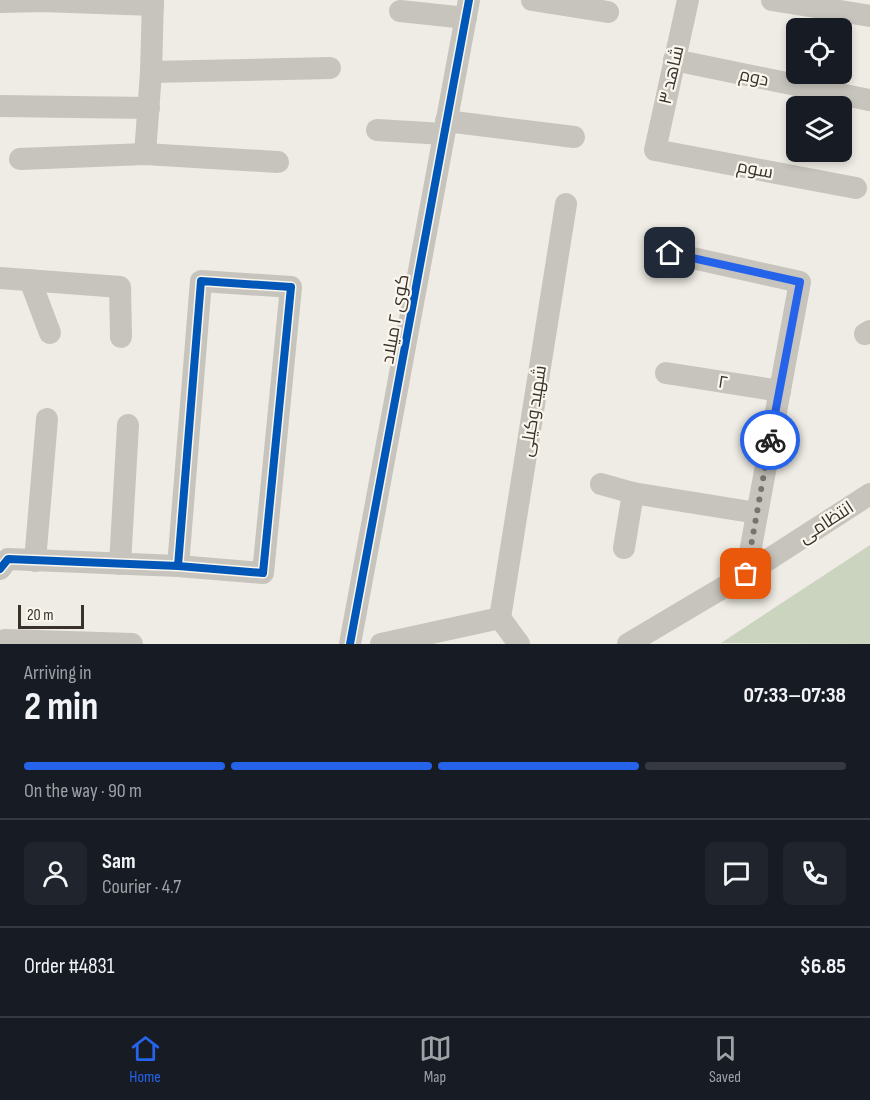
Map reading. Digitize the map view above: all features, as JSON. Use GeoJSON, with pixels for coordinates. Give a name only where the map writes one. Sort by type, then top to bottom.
{"type":"FeatureCollection","features":[{"type":"Feature","properties":{"kind":"street"},"geometry":{"type":"LineString","coordinates":[[0,2],[43,0],[153,3],[145,154]]}},
{"type":"Feature","properties":{"kind":"street"},"geometry":{"type":"LineString","coordinates":[[532,0],[608,12]]}},
{"type":"Feature","properties":{"kind":"street","name":"شاهد ۳"},"geometry":{"type":"LineString","coordinates":[[655,150],[688,0]]}},
{"type":"Feature","properties":{"kind":"street"},"geometry":{"type":"LineString","coordinates":[[772,0],[870,16]]}},
{"type":"Feature","properties":{"kind":"street"},"geometry":{"type":"LineString","coordinates":[[400,11],[468,9]]}},
{"type":"Feature","properties":{"kind":"street","name":"کوی ۲ میلاد"},"geometry":{"type":"LineString","coordinates":[[350,644],[468,9]]}},
{"type":"Feature","properties":{"kind":"street","name":"دوم"},"geometry":{"type":"LineString","coordinates":[[674,60],[868,100]]}},
{"type":"Feature","properties":{"kind":"street"},"geometry":{"type":"LineString","coordinates":[[151,72],[330,68]]}},
{"type":"Feature","properties":{"kind":"street"},"geometry":{"type":"LineString","coordinates":[[0,106],[149,108]]}},
{"type":"Feature","properties":{"kind":"street"},"geometry":{"type":"LineString","coordinates":[[377,130],[445,127],[574,137]]}},
{"type":"Feature","properties":{"kind":"street","name":"سوم"},"geometry":{"type":"LineString","coordinates":[[655,150],[856,188]]}},
{"type":"Feature","properties":{"kind":"street"},"geometry":{"type":"LineString","coordinates":[[20,159],[145,154],[278,162]]}},
{"type":"Feature","properties":{"kind":"street","name":"شهید وکیلی"},"geometry":{"type":"LineString","coordinates":[[500,618],[566,204]]}},
{"type":"Feature","properties":{"kind":"street"},"geometry":{"type":"LineString","coordinates":[[670,253],[800,282],[746,574]]}},
{"type":"Feature","properties":{"kind":"street"},"geometry":{"type":"LineString","coordinates":[[0,278],[120,287],[121,337]]}},
{"type":"Feature","properties":{"kind":"street"},"geometry":{"type":"LineString","coordinates":[[30,280],[50,333]]}},
{"type":"Feature","properties":{"kind":"street"},"geometry":{"type":"LineString","coordinates":[[0,569],[8,559],[178,566],[263,573],[291,287],[201,280],[178,566]]}},
{"type":"Feature","properties":{"kind":"street","name":"۲"},"geometry":{"type":"LineString","coordinates":[[666,373],[780,391]]}},
{"type":"Feature","properties":{"kind":"street"},"geometry":{"type":"LineString","coordinates":[[35,561],[47,419]]}},
{"type":"Feature","properties":{"kind":"street"},"geometry":{"type":"LineString","coordinates":[[120,564],[128,425]]}},
{"type":"Feature","properties":{"kind":"street"},"geometry":{"type":"LineString","coordinates":[[601,484],[633,493],[757,513]]}},
{"type":"Feature","properties":{"kind":"street"},"geometry":{"type":"LineString","coordinates":[[624,548],[633,493]]}},
{"type":"Feature","properties":{"kind":"street","name":"انتظامی"},"geometry":{"type":"LineString","coordinates":[[628,644],[746,574],[870,494]]}},
{"type":"Feature","properties":{"kind":"street"},"geometry":{"type":"LineString","coordinates":[[381,644],[500,618],[519,644]]}},
{"type":"Feature","properties":{"kind":"street"},"geometry":{"type":"LineString","coordinates":[[2,644],[5,640],[132,644]]}},
{"type":"Feature","properties":{"kind":"green space"},"geometry":{"type":"Polygon","coordinates":[[[870,545],[870,644],[721,643],[870,545]]]}},
{"type":"Feature","properties":{"kind":"cycle path"},"geometry":{"type":"LineString","coordinates":[[350,644],[469,0]]}},
{"type":"Feature","properties":{"kind":"cycle path"},"geometry":{"type":"LineString","coordinates":[[0,569],[8,559],[178,566],[263,573],[291,287],[201,281],[178,566]]}},
{"type":"Feature","properties":{"kind":"way so far"},"geometry":{"type":"LineString","coordinates":[[746,574],[770,440]]}},
{"type":"Feature","properties":{"kind":"route"},"geometry":{"type":"LineString","coordinates":[[670,253],[800,282],[770,440]]}}]}
